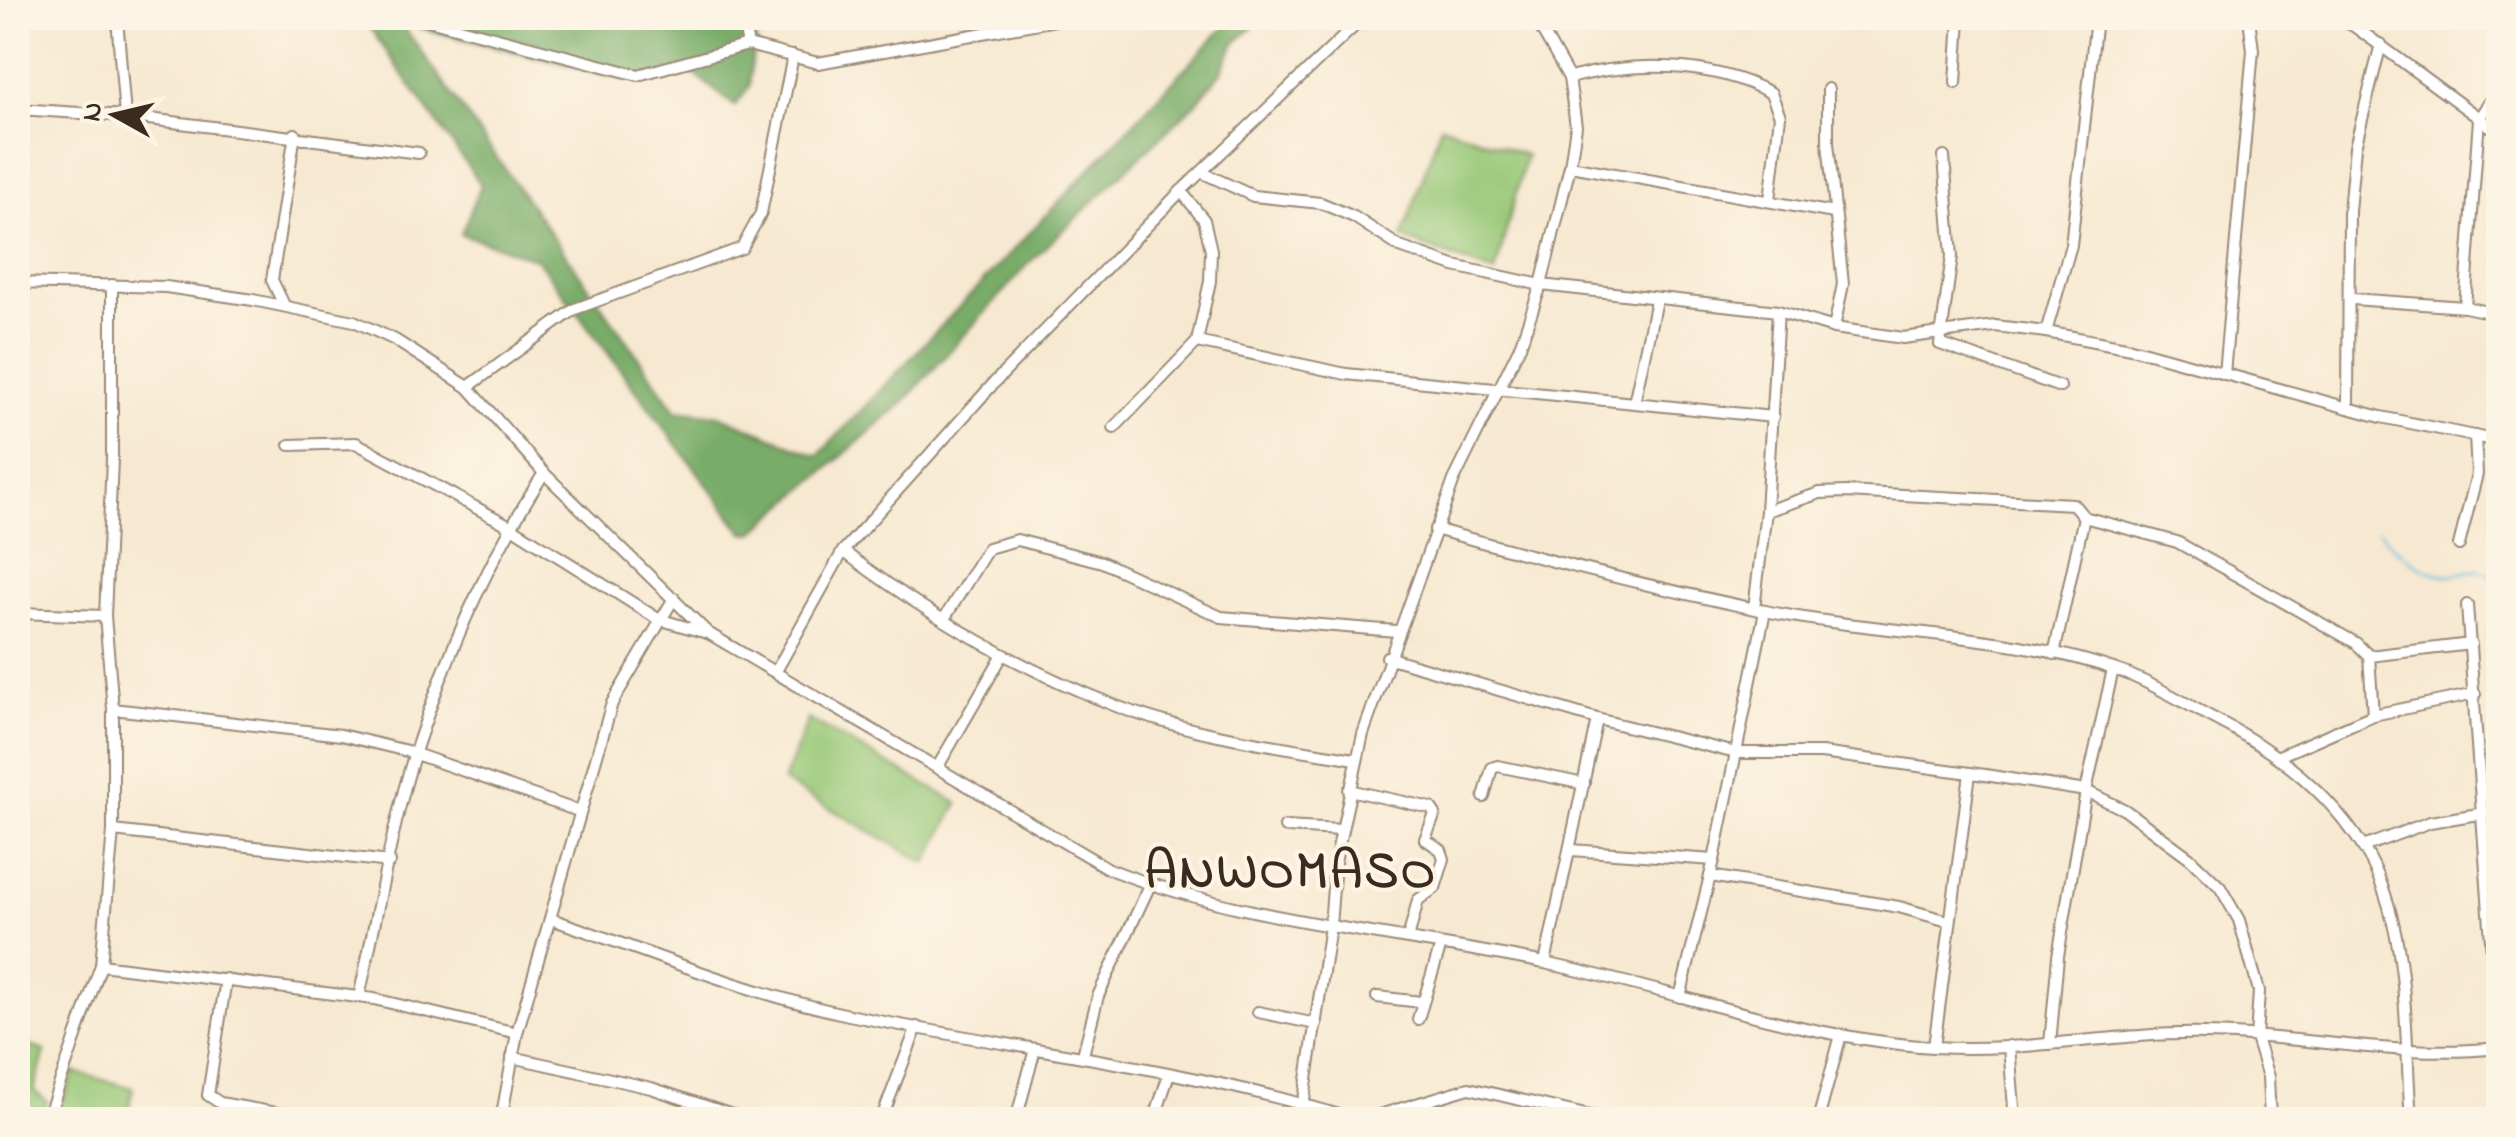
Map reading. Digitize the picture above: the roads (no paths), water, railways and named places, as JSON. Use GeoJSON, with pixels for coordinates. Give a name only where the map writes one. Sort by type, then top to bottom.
{"type":"FeatureCollection","features":[{"type":"Feature","properties":{"kind":"street"},"geometry":{"type":"LineString","coordinates":[[116,18],[125,116]]}},
{"type":"Feature","properties":{"kind":"street"},"geometry":{"type":"LineString","coordinates":[[421,18],[638,75],[748,45],[818,62],[1066,18]]}},
{"type":"Feature","properties":{"kind":"street"},"geometry":{"type":"LineString","coordinates":[[742,18],[748,45]]}},
{"type":"Feature","properties":{"kind":"street"},"geometry":{"type":"LineString","coordinates":[[776,672],[843,551],[994,383],[1181,191],[1363,18]]}},
{"type":"Feature","properties":{"kind":"street"},"geometry":{"type":"LineString","coordinates":[[1300,1120],[1341,830],[1356,759],[1387,657],[1434,530],[1502,388],[1541,285],[1570,166],[1576,126],[1569,78],[1535,18]]}},
{"type":"Feature","properties":{"kind":"street"},"geometry":{"type":"LineString","coordinates":[[1956,82],[1960,18]]}},
{"type":"Feature","properties":{"kind":"street"},"geometry":{"type":"LineString","coordinates":[[2046,332],[2071,244],[2096,18]]}},
{"type":"Feature","properties":{"kind":"street"},"geometry":{"type":"LineString","coordinates":[[2224,374],[2253,50],[2248,18]]}},
{"type":"Feature","properties":{"kind":"street"},"geometry":{"type":"LineString","coordinates":[[2343,18],[2498,132]]}},
{"type":"Feature","properties":{"kind":"street"},"geometry":{"type":"LineString","coordinates":[[2348,408],[2352,299],[2347,276],[2348,212],[2356,147],[2381,44]]}},
{"type":"Feature","properties":{"kind":"street"},"geometry":{"type":"LineString","coordinates":[[468,388],[575,309],[742,248],[762,214],[793,56]]}},
{"type":"Feature","properties":{"kind":"street"},"geometry":{"type":"LineString","coordinates":[[1569,78],[1628,65],[1660,66],[1732,79],[1772,93],[1780,116],[1770,200]]}},
{"type":"Feature","properties":{"kind":"street"},"geometry":{"type":"LineString","coordinates":[[2464,307],[2479,119],[2498,87]]}},
{"type":"Feature","properties":{"kind":"street"},"geometry":{"type":"LineString","coordinates":[[1828,89],[1834,213],[1843,284],[1834,328]]}},
{"type":"Feature","properties":{"kind":"street"},"geometry":{"type":"LineString","coordinates":[[18,109],[295,134],[419,153]]}},
{"type":"Feature","properties":{"kind":"street"},"geometry":{"type":"LineString","coordinates":[[253,300],[272,280],[295,134]]}},
{"type":"Feature","properties":{"kind":"street"},"geometry":{"type":"LineString","coordinates":[[1944,157],[1952,256],[1939,335],[1946,350],[2060,387]]}},
{"type":"Feature","properties":{"kind":"street"},"geometry":{"type":"LineString","coordinates":[[1570,166],[1834,213]]}},
{"type":"Feature","properties":{"kind":"street"},"geometry":{"type":"LineString","coordinates":[[1201,172],[1253,196],[1321,203],[1354,217],[1400,247],[1454,266],[1541,285],[1778,312],[1834,328],[1903,338],[1995,326],[2046,332],[2130,348],[2348,408],[2498,441]]}},
{"type":"Feature","properties":{"kind":"street"},"geometry":{"type":"LineString","coordinates":[[1114,428],[1197,342],[1210,281],[1211,250],[1204,220],[1181,191]]}},
{"type":"Feature","properties":{"kind":"street"},"geometry":{"type":"LineString","coordinates":[[272,280],[284,305]]}},
{"type":"Feature","properties":{"kind":"street"},"geometry":{"type":"LineString","coordinates":[[18,283],[112,285],[253,300],[354,321],[395,340],[468,388],[544,473],[708,633]]}},
{"type":"Feature","properties":{"kind":"street"},"geometry":{"type":"LineString","coordinates":[[46,1120],[101,965],[113,831],[113,710],[105,616],[112,460],[112,285]]}},
{"type":"Feature","properties":{"kind":"street"},"geometry":{"type":"LineString","coordinates":[[2352,299],[2464,307],[2498,314]]}},
{"type":"Feature","properties":{"kind":"street"},"geometry":{"type":"LineString","coordinates":[[1634,403],[1656,300]]}},
{"type":"Feature","properties":{"kind":"street"},"geometry":{"type":"LineString","coordinates":[[1680,997],[1714,860],[1759,610],[1778,312]]}},
{"type":"Feature","properties":{"kind":"street"},"geometry":{"type":"LineString","coordinates":[[1197,342],[1346,374],[1773,418]]}},
{"type":"Feature","properties":{"kind":"street"},"geometry":{"type":"LineString","coordinates":[[2459,546],[2477,474],[2476,436]]}},
{"type":"Feature","properties":{"kind":"street"},"geometry":{"type":"LineString","coordinates":[[290,446],[356,443],[510,526],[658,620],[708,633],[1109,869],[1150,885],[1330,926],[1545,963],[1762,1020],[1934,1047],[2050,1044],[2201,1033],[2406,1048],[2498,1048]]}},
{"type":"Feature","properties":{"kind":"street"},"geometry":{"type":"LineString","coordinates":[[359,997],[415,754],[463,626],[510,526],[544,473]]}},
{"type":"Feature","properties":{"kind":"street"},"geometry":{"type":"LineString","coordinates":[[1766,510],[1820,493],[1846,492],[2064,502],[2080,509],[2084,518],[2054,654]]}},
{"type":"Feature","properties":{"kind":"street"},"geometry":{"type":"LineString","coordinates":[[2084,518],[2177,542],[2356,642],[2369,656],[2374,715]]}},
{"type":"Feature","properties":{"kind":"street"},"geometry":{"type":"LineString","coordinates":[[1434,530],[1759,610],[2054,654],[2113,669],[2223,722],[2279,756],[2324,800],[2363,847],[2384,892],[2394,931],[2411,1120]]}},
{"type":"Feature","properties":{"kind":"street"},"geometry":{"type":"LineString","coordinates":[[944,619],[988,548],[1017,540],[1102,562],[1221,617],[1396,631]]}},
{"type":"Feature","properties":{"kind":"street"},"geometry":{"type":"LineString","coordinates":[[843,551],[892,588],[1002,656],[1118,706],[1265,744],[1356,759]]}},
{"type":"Feature","properties":{"kind":"street"},"geometry":{"type":"LineString","coordinates":[[500,1120],[516,1033],[612,703],[674,598]]}},
{"type":"Feature","properties":{"kind":"street"},"geometry":{"type":"LineString","coordinates":[[2467,605],[2486,813],[2498,1038]]}},
{"type":"Feature","properties":{"kind":"street"},"geometry":{"type":"LineString","coordinates":[[18,614],[105,616]]}},
{"type":"Feature","properties":{"kind":"street"},"geometry":{"type":"LineString","coordinates":[[2369,656],[2470,644]]}},
{"type":"Feature","properties":{"kind":"street"},"geometry":{"type":"LineString","coordinates":[[938,768],[1002,656]]}},
{"type":"Feature","properties":{"kind":"street"},"geometry":{"type":"LineString","coordinates":[[1387,657],[1597,720],[1736,752],[1822,753],[2086,791],[2158,831],[2220,887],[2252,952],[2259,991],[2256,1038],[2268,1077],[2270,1120]]}},
{"type":"Feature","properties":{"kind":"street"},"geometry":{"type":"LineString","coordinates":[[2050,1044],[2058,956],[2086,791],[2113,669]]}},
{"type":"Feature","properties":{"kind":"street"},"geometry":{"type":"LineString","coordinates":[[2279,756],[2374,715],[2475,694]]}},
{"type":"Feature","properties":{"kind":"street"},"geometry":{"type":"LineString","coordinates":[[113,710],[332,734],[415,754],[578,811]]}},
{"type":"Feature","properties":{"kind":"street"},"geometry":{"type":"LineString","coordinates":[[1545,963],[1597,720]]}},
{"type":"Feature","properties":{"kind":"street"},"geometry":{"type":"LineString","coordinates":[[1484,797],[1492,768],[1498,766],[1584,784]]}},
{"type":"Feature","properties":{"kind":"street"},"geometry":{"type":"LineString","coordinates":[[1934,1047],[1970,773]]}},
{"type":"Feature","properties":{"kind":"street"},"geometry":{"type":"LineString","coordinates":[[1349,790],[1430,808],[1435,814],[1425,839],[1441,850],[1444,859],[1435,888],[1418,900],[1408,939]]}},
{"type":"Feature","properties":{"kind":"street"},"geometry":{"type":"LineString","coordinates":[[2363,847],[2430,822],[2486,813]]}},
{"type":"Feature","properties":{"kind":"street"},"geometry":{"type":"LineString","coordinates":[[1285,827],[1341,830]]}},
{"type":"Feature","properties":{"kind":"street"},"geometry":{"type":"LineString","coordinates":[[113,831],[390,862]]}},
{"type":"Feature","properties":{"kind":"street"},"geometry":{"type":"LineString","coordinates":[[1571,850],[1714,860]]}},
{"type":"Feature","properties":{"kind":"street"},"geometry":{"type":"LineString","coordinates":[[1710,876],[1899,908],[1948,922]]}},
{"type":"Feature","properties":{"kind":"street"},"geometry":{"type":"LineString","coordinates":[[1083,1056],[1098,996],[1150,885]]}},
{"type":"Feature","properties":{"kind":"street"},"geometry":{"type":"LineString","coordinates":[[551,919],[779,997],[916,1027],[1083,1056],[1365,1118],[1469,1088],[1607,1120]]}},
{"type":"Feature","properties":{"kind":"street"},"geometry":{"type":"LineString","coordinates":[[1418,1019],[1441,945]]}},
{"type":"Feature","properties":{"kind":"street"},"geometry":{"type":"LineString","coordinates":[[101,965],[359,997],[516,1033]]}},
{"type":"Feature","properties":{"kind":"street"},"geometry":{"type":"LineString","coordinates":[[226,979],[208,1096],[213,1102],[316,1120]]}},
{"type":"Feature","properties":{"kind":"street"},"geometry":{"type":"LineString","coordinates":[[1377,997],[1421,1002]]}},
{"type":"Feature","properties":{"kind":"street"},"geometry":{"type":"LineString","coordinates":[[1258,1012],[1316,1024]]}},
{"type":"Feature","properties":{"kind":"street"},"geometry":{"type":"LineString","coordinates":[[881,1120],[916,1027]]}},
{"type":"Feature","properties":{"kind":"street"},"geometry":{"type":"LineString","coordinates":[[1818,1120],[1841,1035]]}},
{"type":"Feature","properties":{"kind":"street"},"geometry":{"type":"LineString","coordinates":[[2009,1046],[2015,1120]]}},
{"type":"Feature","properties":{"kind":"street"},"geometry":{"type":"LineString","coordinates":[[1016,1120],[1034,1049]]}},
{"type":"Feature","properties":{"kind":"street"},"geometry":{"type":"LineString","coordinates":[[512,1058],[651,1088],[747,1120]]}},
{"type":"Feature","properties":{"kind":"street"},"geometry":{"type":"LineString","coordinates":[[1154,1120],[1170,1074]]}},
{"type":"Feature","properties":{"kind":"waterway"},"geometry":{"type":"LineString","coordinates":[[2378,530],[2426,570],[2445,575],[2482,571],[2498,578]]}},
{"type":"Feature","properties":{"kind":"district","name":"ANWOMASO"},"geometry":{"type":"Point","coordinates":[1291,874]}}]}
